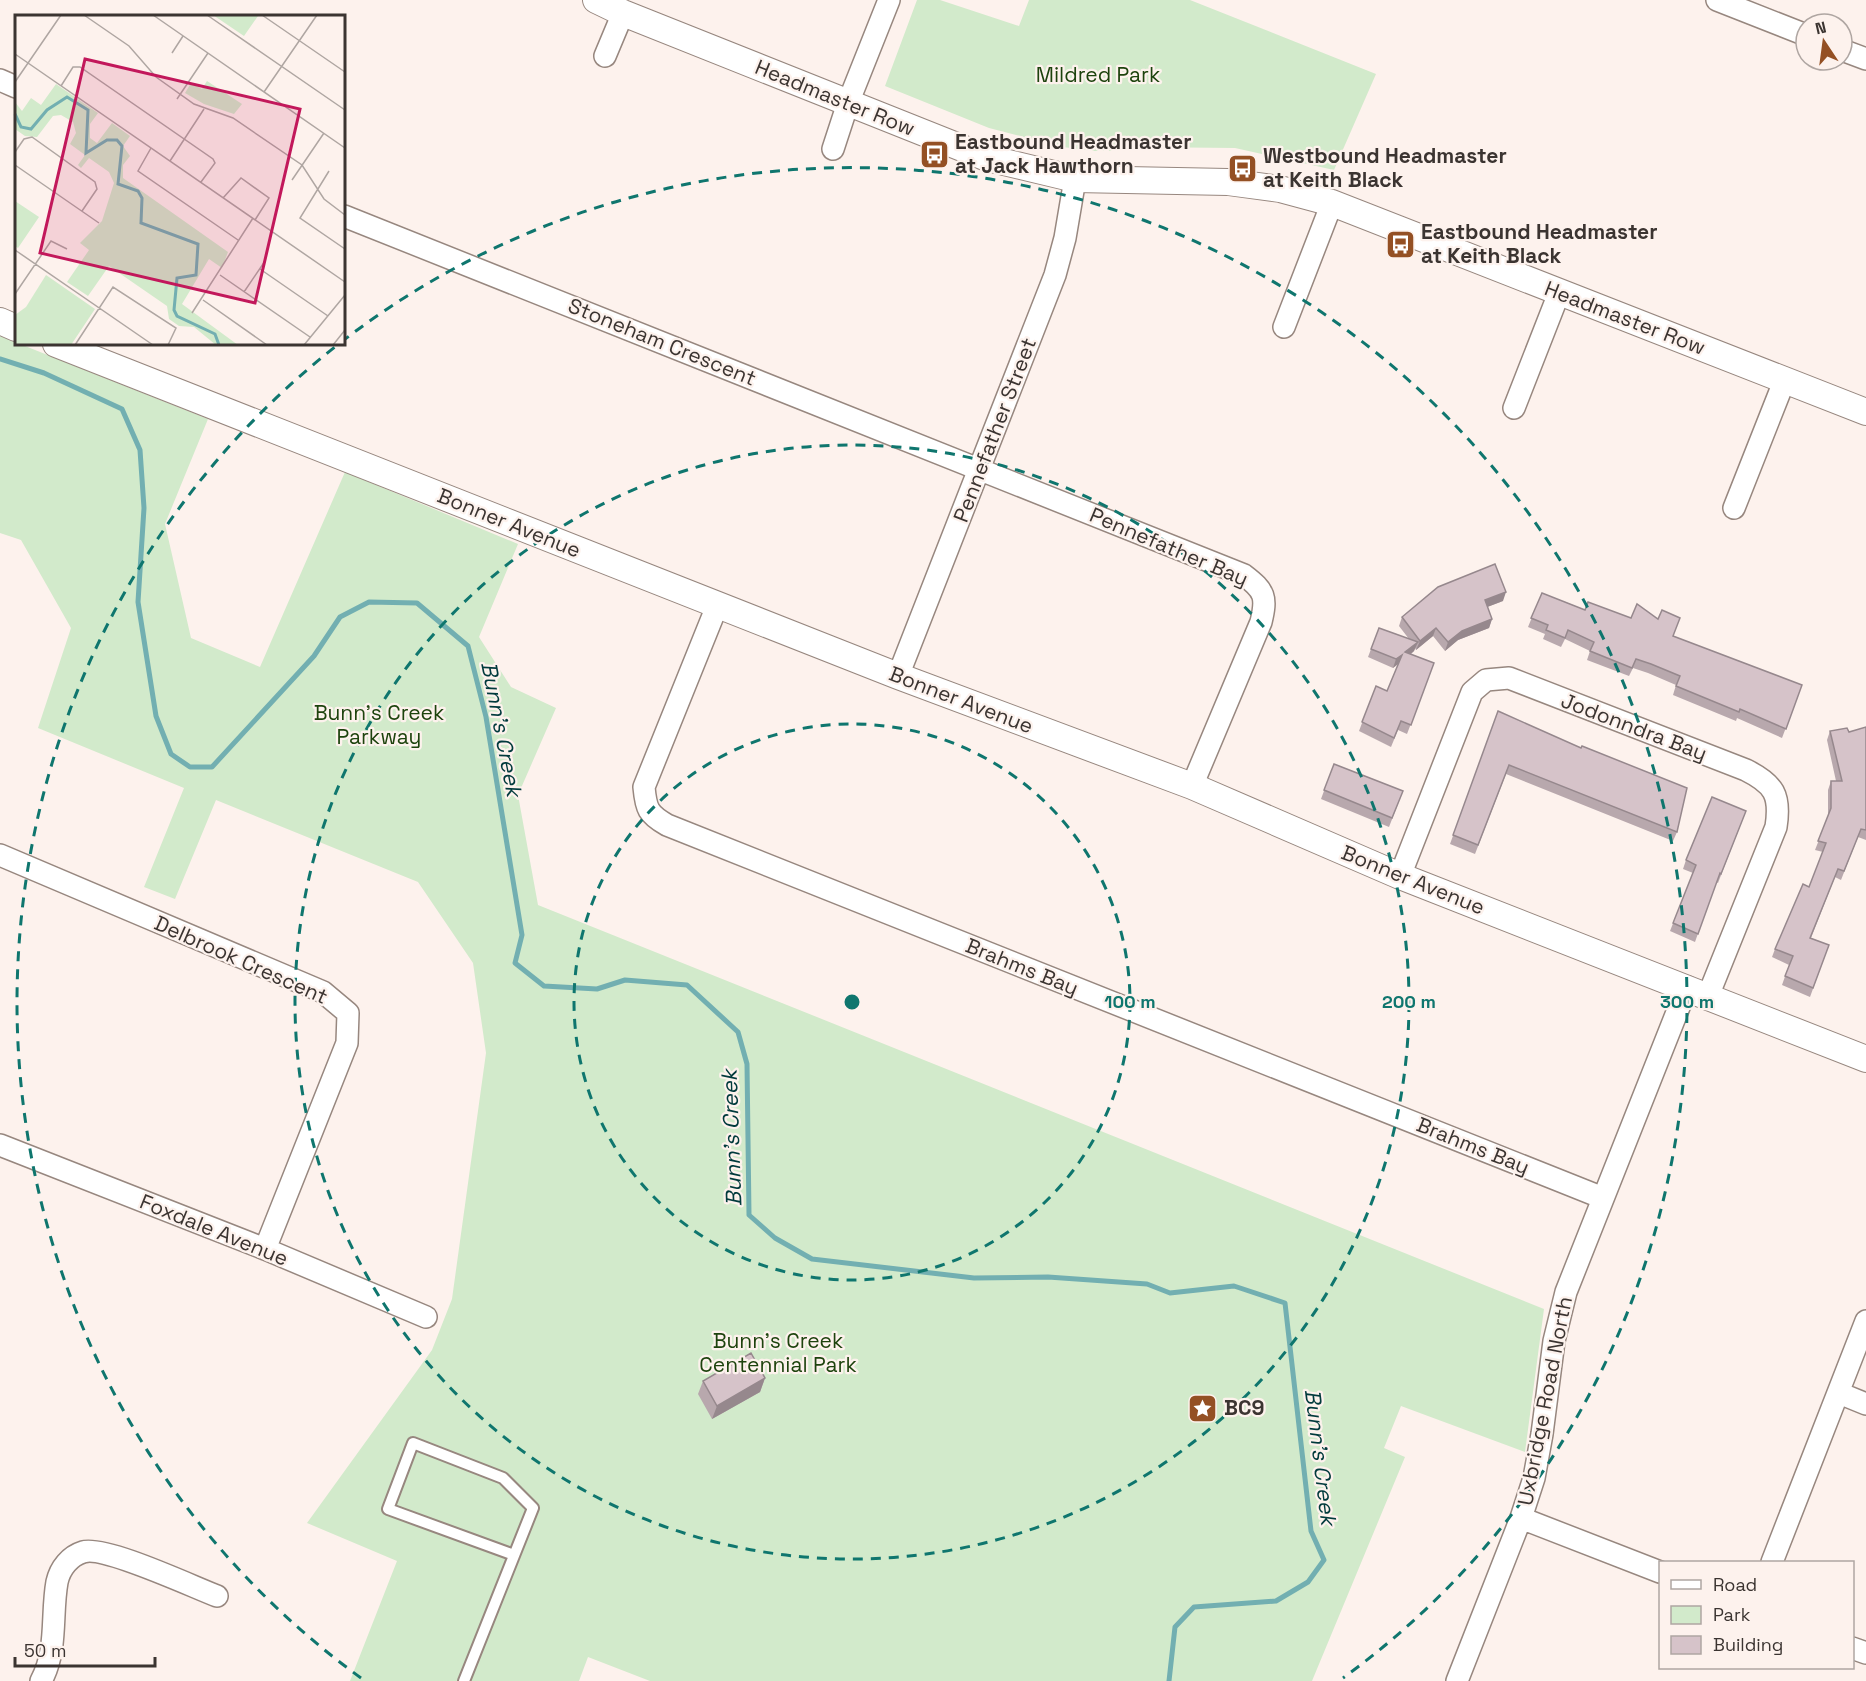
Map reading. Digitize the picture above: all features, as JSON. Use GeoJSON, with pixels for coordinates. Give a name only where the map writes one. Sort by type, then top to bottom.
{"type":"FeatureCollection","features":[{"type":"Feature","properties":{"kind":"street","name":"Headmaster Row"},"geometry":{"type":"LineString","coordinates":[[596,0],[622,13],[987,158],[1075,179],[1228,182],[1280,189],[1332,202],[1866,412]]}},
{"type":"Feature","properties":{"kind":"street"},"geometry":{"type":"LineString","coordinates":[[832,149],[889,0]]}},
{"type":"Feature","properties":{"kind":"street"},"geometry":{"type":"LineString","coordinates":[[1717,0],[1794,30]]}},
{"type":"Feature","properties":{"kind":"street"},"geometry":{"type":"LineString","coordinates":[[605,56],[622,13]]}},
{"type":"Feature","properties":{"kind":"street"},"geometry":{"type":"LineString","coordinates":[[0,80],[15,87]]}},
{"type":"Feature","properties":{"kind":"street","name":"Pennefather Street"},"geometry":{"type":"LineString","coordinates":[[898,676],[1055,275],[1067,227],[1075,179]]}},
{"type":"Feature","properties":{"kind":"street"},"geometry":{"type":"LineString","coordinates":[[1284,327],[1332,202]]}},
{"type":"Feature","properties":{"kind":"street","name":"Stoneham Crescent"},"geometry":{"type":"LineString","coordinates":[[345,216],[981,468]]}},
{"type":"Feature","properties":{"kind":"street"},"geometry":{"type":"LineString","coordinates":[[1514,408],[1559,293]]}},
{"type":"Feature","properties":{"kind":"street"},"geometry":{"type":"LineString","coordinates":[[0,321],[15,328]]}},
{"type":"Feature","properties":{"kind":"street","name":"Bonner Avenue"},"geometry":{"type":"LineString","coordinates":[[59,345],[717,606],[1192,786],[1400,876],[1866,1059]]}},
{"type":"Feature","properties":{"kind":"street"},"geometry":{"type":"LineString","coordinates":[[1734,508],[1785,379]]}},
{"type":"Feature","properties":{"kind":"street","name":"Pennefather Bay"},"geometry":{"type":"LineString","coordinates":[[981,468],[1244,575],[1258,586],[1265,603],[1261,622],[1192,786]]}},
{"type":"Feature","properties":{"kind":"street","name":"Brahms Bay"},"geometry":{"type":"LineString","coordinates":[[717,606],[644,787],[646,805],[653,817],[667,825],[1603,1198]]}},
{"type":"Feature","properties":{"kind":"street","name":"Jodonndra Bay"},"geometry":{"type":"LineString","coordinates":[[1400,876],[1472,692],[1486,680],[1509,678],[1746,770],[1762,778],[1775,792],[1779,809],[1776,827],[1697,992]]}},
{"type":"Feature","properties":{"kind":"street","name":"Delbrook Crescent"},"geometry":{"type":"LineString","coordinates":[[0,855],[322,992],[348,1013],[347,1043],[265,1249]]}},
{"type":"Feature","properties":{"kind":"street","name":"Uxbridge Road North"},"geometry":{"type":"LineString","coordinates":[[1457,1681],[1521,1518],[1534,1478],[1554,1341],[1566,1292],[1603,1198],[1697,992]]}},
{"type":"Feature","properties":{"kind":"street","name":"Foxdale Avenue"},"geometry":{"type":"LineString","coordinates":[[0,1145],[265,1249],[426,1317]]}},
{"type":"Feature","properties":{"kind":"street"},"geometry":{"type":"LineString","coordinates":[[1773,1561],[1866,1321]]}},
{"type":"Feature","properties":{"kind":"street"},"geometry":{"type":"LineString","coordinates":[[1839,1393],[1866,1404]]}},
{"type":"Feature","properties":{"kind":"street"},"geometry":{"type":"LineString","coordinates":[[1521,1518],[1659,1572]]}},
{"type":"Feature","properties":{"kind":"street"},"geometry":{"type":"LineString","coordinates":[[41,1681],[46,1672],[53,1644],[57,1581],[65,1563],[84,1551],[107,1553],[217,1596]]}},
{"type":"Feature","properties":{"kind":"lane"},"geometry":{"type":"LineString","coordinates":[[464,1681],[533,1508],[503,1478],[413,1443],[388,1509],[514,1555]]}},
{"type":"Feature","properties":{"kind":"green space","name":"Mildred Park"},"geometry":{"type":"Polygon","coordinates":[[[917,0],[940,0],[1019,26],[1029,0],[1190,0],[1376,74],[1334,170],[1235,148],[1136,147],[1093,151],[1063,147],[989,128],[885,86],[917,0]]]}},
{"type":"Feature","properties":{"kind":"green space","name":"Bunn's Creek Centennial Park"},"geometry":{"type":"Polygon","coordinates":[[[0,336],[15,342],[15,345],[23,345],[208,419],[165,524],[191,638],[260,667],[345,472],[518,544],[479,637],[511,687],[556,708],[518,795],[538,905],[1544,1309],[1525,1452],[1401,1406],[1384,1448],[1405,1457],[1312,1681],[650,1681],[588,1657],[579,1681],[350,1681],[397,1561],[307,1523],[432,1350],[452,1299],[486,1053],[473,963],[418,882],[216,800],[175,899],[144,887],[184,788],[38,728],[71,628],[21,540],[0,533],[0,336]]]}},
{"type":"Feature","properties":{"kind":"building"},"geometry":{"type":"Polygon","coordinates":[[[1495,564],[1506,592],[1485,600],[1492,619],[1462,631],[1448,642],[1436,628],[1420,641],[1402,617],[1438,587],[1495,564]]]}},
{"type":"Feature","properties":{"kind":"building"},"geometry":{"type":"Polygon","coordinates":[[[1542,593],[1585,610],[1588,602],[1631,618],[1637,604],[1658,619],[1662,610],[1680,618],[1673,636],[1802,685],[1786,729],[1740,709],[1739,712],[1676,686],[1680,676],[1651,664],[1636,659],[1632,668],[1590,651],[1594,642],[1568,630],[1565,638],[1546,630],[1548,625],[1531,618],[1542,593]]]}},
{"type":"Feature","properties":{"kind":"building"},"geometry":{"type":"Polygon","coordinates":[[[1379,628],[1418,642],[1405,652],[1434,663],[1411,725],[1401,721],[1394,738],[1362,722],[1376,686],[1387,691],[1402,655],[1396,659],[1371,649],[1379,628]]]}},
{"type":"Feature","properties":{"kind":"building"},"geometry":{"type":"Polygon","coordinates":[[[1498,711],[1581,748],[1582,746],[1687,788],[1677,832],[1509,765],[1478,845],[1453,835],[1498,711]]]}},
{"type":"Feature","properties":{"kind":"building"},"geometry":{"type":"Polygon","coordinates":[[[1866,727],[1866,830],[1861,829],[1844,871],[1838,869],[1810,938],[1829,945],[1813,988],[1785,976],[1793,956],[1775,949],[1803,884],[1809,887],[1826,843],[1818,841],[1831,808],[1831,781],[1842,781],[1830,731],[1847,728],[1849,732],[1866,727]]]}},
{"type":"Feature","properties":{"kind":"building"},"geometry":{"type":"Polygon","coordinates":[[[1334,764],[1403,791],[1392,818],[1324,790],[1334,764]]]}},
{"type":"Feature","properties":{"kind":"building"},"geometry":{"type":"Polygon","coordinates":[[[1712,797],[1746,811],[1698,934],[1673,923],[1696,865],[1686,860],[1712,797]]]}},
{"type":"Feature","properties":{"kind":"building"},"geometry":{"type":"Polygon","coordinates":[[[751,1353],[765,1378],[717,1406],[703,1381],[751,1353]]]}},
{"type":"Feature","properties":{"kind":"waterway","name":"Bunn's Creek"},"geometry":{"type":"LineString","coordinates":[[0,359],[44,373],[122,409],[140,450],[144,508],[138,602],[156,716],[171,754],[190,767],[212,767],[314,656],[340,617],[369,602],[417,603],[468,646],[486,717],[522,935],[515,963],[544,986],[597,989],[625,980],[687,985],[738,1032],[747,1064],[749,1215],[775,1238],[812,1259],[974,1278],[1048,1277],[1147,1284],[1170,1293],[1234,1286],[1285,1303],[1311,1531],[1324,1560],[1308,1582],[1276,1601],[1194,1607],[1175,1627],[1169,1681]]}},
{"type":"Feature","properties":{"kind":"place","name":"Eastbound Headmaster at Jack Hawthorn"},"geometry":{"type":"Point","coordinates":[934,154]}},
{"type":"Feature","properties":{"kind":"place","name":"Westbound Headmaster at Keith Black"},"geometry":{"type":"Point","coordinates":[1242,168]}},
{"type":"Feature","properties":{"kind":"place","name":"Eastbound Headmaster at Keith Black"},"geometry":{"type":"Point","coordinates":[1400,244]}},
{"type":"Feature","properties":{"kind":"place","name":"BC9"},"geometry":{"type":"Point","coordinates":[1203,1408]}},
{"type":"Feature","properties":{"kind":"park label","name":"Bunn's Creek Parkway"},"geometry":{"type":"Point","coordinates":[379,725]}}]}
